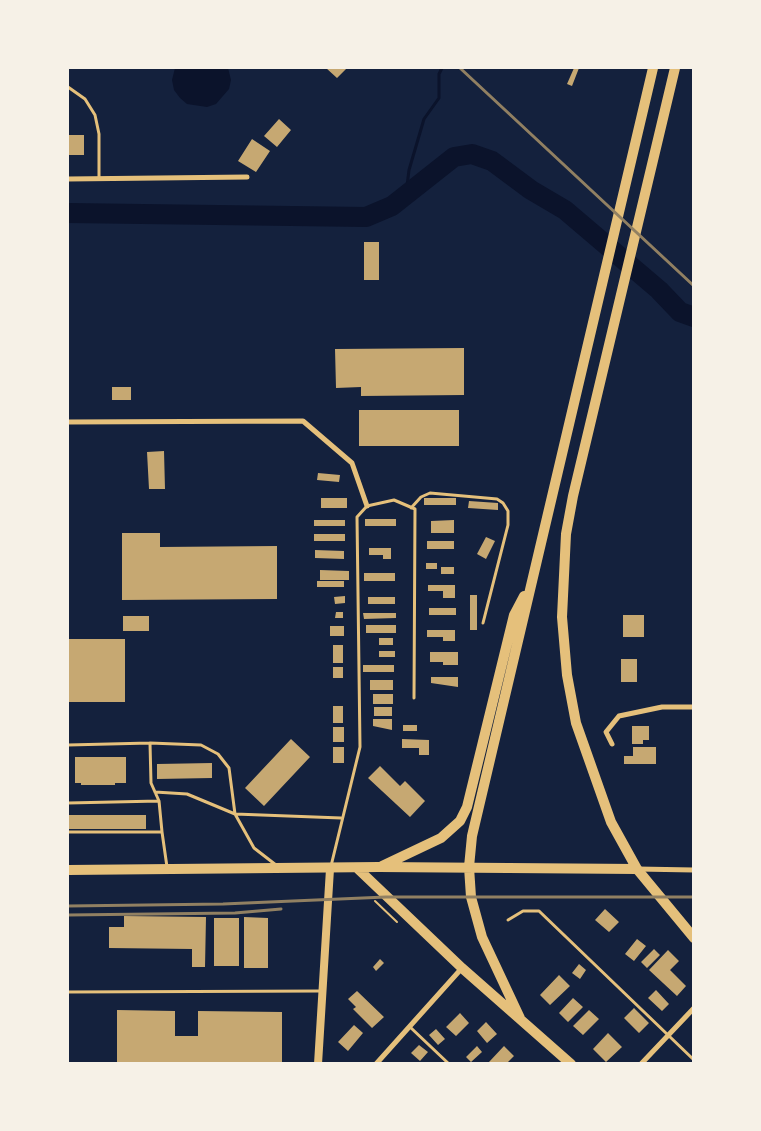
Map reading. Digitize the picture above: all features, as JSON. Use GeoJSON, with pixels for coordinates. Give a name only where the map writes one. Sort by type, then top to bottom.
{"type":"FeatureCollection","features":[{"type":"Feature","properties":{"kind":"main road"},"geometry":{"type":"LineString","coordinates":[[520,1018],[482,937],[471,897],[469,867],[475,816],[653,68]]}},
{"type":"Feature","properties":{"kind":"main road"},"geometry":{"type":"LineString","coordinates":[[674,68],[567,525],[562,617],[567,675],[576,723],[611,822],[637,869],[694,938]]}},
{"type":"Feature","properties":{"kind":"main road"},"geometry":{"type":"LineString","coordinates":[[379,867],[441,838],[460,821],[467,807],[514,615],[530,588]]}},
{"type":"Feature","properties":{"kind":"main road"},"geometry":{"type":"LineString","coordinates":[[68,870],[283,870],[379,867],[637,869]]}},
{"type":"Feature","properties":{"kind":"main road"},"geometry":{"type":"LineString","coordinates":[[357,868],[462,968],[571,1064]]}},
{"type":"Feature","properties":{"kind":"street"},"geometry":{"type":"LineString","coordinates":[[68,179],[247,177]]}},
{"type":"Feature","properties":{"kind":"street"},"geometry":{"type":"LineString","coordinates":[[68,422],[302,422],[352,463],[367,506]]}},
{"type":"Feature","properties":{"kind":"street"},"geometry":{"type":"LineString","coordinates":[[612,744],[606,732],[619,716],[662,706],[694,707]]}},
{"type":"Feature","properties":{"kind":"street"},"geometry":{"type":"LineString","coordinates":[[318,1064],[330,869]]}},
{"type":"Feature","properties":{"kind":"street"},"geometry":{"type":"LineString","coordinates":[[637,869],[694,870]]}},
{"type":"Feature","properties":{"kind":"street"},"geometry":{"type":"LineString","coordinates":[[376,1064],[462,968]]}},
{"type":"Feature","properties":{"kind":"street"},"geometry":{"type":"LineString","coordinates":[[641,1064],[694,1008]]}},
{"type":"Feature","properties":{"kind":"lane"},"geometry":{"type":"LineString","coordinates":[[68,87],[85,99],[95,115],[99,134],[99,179]]}},
{"type":"Feature","properties":{"kind":"lane"},"geometry":{"type":"LineString","coordinates":[[411,508],[421,497],[430,493],[497,499],[503,503],[508,511],[508,525],[483,623]]}},
{"type":"Feature","properties":{"kind":"lane"},"geometry":{"type":"LineString","coordinates":[[330,869],[360,747],[357,516],[367,506],[394,500],[415,510],[414,698]]}},
{"type":"Feature","properties":{"kind":"lane"},"geometry":{"type":"LineString","coordinates":[[150,743],[151,783],[159,801],[167,870]]}},
{"type":"Feature","properties":{"kind":"lane"},"geometry":{"type":"LineString","coordinates":[[68,745],[150,743],[201,745],[218,754],[229,768],[235,814],[254,848],[283,870]]}},
{"type":"Feature","properties":{"kind":"lane"},"geometry":{"type":"LineString","coordinates":[[155,792],[186,794],[235,814],[341,818]]}},
{"type":"Feature","properties":{"kind":"lane"},"geometry":{"type":"LineString","coordinates":[[68,803],[159,801]]}},
{"type":"Feature","properties":{"kind":"lane"},"geometry":{"type":"LineString","coordinates":[[68,832],[162,832]]}},
{"type":"Feature","properties":{"kind":"lane"},"geometry":{"type":"LineString","coordinates":[[508,920],[522,911],[538,912],[694,1060]]}},
{"type":"Feature","properties":{"kind":"lane"},"geometry":{"type":"LineString","coordinates":[[68,992],[321,991]]}},
{"type":"Feature","properties":{"kind":"lane"},"geometry":{"type":"LineString","coordinates":[[410,1027],[449,1064]]}},
{"type":"Feature","properties":{"kind":"water"},"geometry":{"type":"Polygon","coordinates":[[[175,68],[228,68],[231,80],[229,89],[216,104],[207,107],[187,104],[174,90],[172,80],[175,68]]]}},
{"type":"Feature","properties":{"kind":"building"},"geometry":{"type":"Polygon","coordinates":[[[326,68],[347,68],[337,78],[326,68]]]}},
{"type":"Feature","properties":{"kind":"building"},"geometry":{"type":"Polygon","coordinates":[[[574,68],[579,68],[572,86],[567,84],[574,68]]]}},
{"type":"Feature","properties":{"kind":"building"},"geometry":{"type":"Polygon","coordinates":[[[279,119],[291,130],[277,147],[264,136],[279,119]]]}},
{"type":"Feature","properties":{"kind":"building"},"geometry":{"type":"Polygon","coordinates":[[[68,135],[84,135],[84,155],[68,155],[68,135]]]}},
{"type":"Feature","properties":{"kind":"building"},"geometry":{"type":"Polygon","coordinates":[[[252,139],[270,151],[256,172],[238,161],[252,139]]]}},
{"type":"Feature","properties":{"kind":"building"},"geometry":{"type":"Polygon","coordinates":[[[364,242],[379,242],[379,280],[364,280],[364,242]]]}},
{"type":"Feature","properties":{"kind":"building"},"geometry":{"type":"Polygon","coordinates":[[[464,348],[464,395],[361,396],[361,387],[336,388],[335,349],[464,348]]]}},
{"type":"Feature","properties":{"kind":"building"},"geometry":{"type":"Polygon","coordinates":[[[112,387],[131,387],[131,400],[112,400],[112,387]]]}},
{"type":"Feature","properties":{"kind":"building"},"geometry":{"type":"Polygon","coordinates":[[[359,410],[459,410],[459,446],[359,446],[359,410]]]}},
{"type":"Feature","properties":{"kind":"building"},"geometry":{"type":"Polygon","coordinates":[[[164,451],[165,489],[149,489],[147,452],[164,451]]]}},
{"type":"Feature","properties":{"kind":"building"},"geometry":{"type":"Polygon","coordinates":[[[318,473],[340,475],[339,482],[317,480],[318,473]]]}},
{"type":"Feature","properties":{"kind":"building"},"geometry":{"type":"Polygon","coordinates":[[[321,498],[347,498],[347,508],[321,508],[321,498]]]}},
{"type":"Feature","properties":{"kind":"building"},"geometry":{"type":"Polygon","coordinates":[[[424,498],[456,498],[456,505],[424,505],[424,498]]]}},
{"type":"Feature","properties":{"kind":"building"},"geometry":{"type":"Polygon","coordinates":[[[469,501],[498,503],[498,510],[468,508],[469,501]]]}},
{"type":"Feature","properties":{"kind":"building"},"geometry":{"type":"Polygon","coordinates":[[[365,519],[396,519],[396,526],[365,526],[365,519]]]}},
{"type":"Feature","properties":{"kind":"building"},"geometry":{"type":"Polygon","coordinates":[[[314,520],[345,520],[345,526],[314,526],[314,520]]]}},
{"type":"Feature","properties":{"kind":"building"},"geometry":{"type":"Polygon","coordinates":[[[454,520],[454,533],[431,533],[431,521],[454,520]]]}},
{"type":"Feature","properties":{"kind":"building"},"geometry":{"type":"Polygon","coordinates":[[[122,533],[160,533],[160,547],[277,546],[277,599],[122,600],[122,533]]]}},
{"type":"Feature","properties":{"kind":"building"},"geometry":{"type":"Polygon","coordinates":[[[314,534],[345,534],[345,541],[314,541],[314,534]]]}},
{"type":"Feature","properties":{"kind":"building"},"geometry":{"type":"Polygon","coordinates":[[[486,537],[495,541],[486,559],[477,554],[486,537]]]}},
{"type":"Feature","properties":{"kind":"building"},"geometry":{"type":"Polygon","coordinates":[[[427,541],[454,541],[454,549],[427,549],[427,541]]]}},
{"type":"Feature","properties":{"kind":"building"},"geometry":{"type":"Polygon","coordinates":[[[369,548],[391,548],[391,559],[383,559],[383,555],[369,555],[369,548]]]}},
{"type":"Feature","properties":{"kind":"building"},"geometry":{"type":"Polygon","coordinates":[[[315,550],[344,551],[344,559],[315,558],[315,550]]]}},
{"type":"Feature","properties":{"kind":"building"},"geometry":{"type":"Polygon","coordinates":[[[426,563],[437,563],[437,569],[426,569],[426,563]]]}},
{"type":"Feature","properties":{"kind":"building"},"geometry":{"type":"Polygon","coordinates":[[[441,567],[454,567],[454,574],[441,574],[441,567]]]}},
{"type":"Feature","properties":{"kind":"building"},"geometry":{"type":"Polygon","coordinates":[[[320,570],[349,571],[349,580],[320,580],[320,570]]]}},
{"type":"Feature","properties":{"kind":"building"},"geometry":{"type":"Polygon","coordinates":[[[364,573],[395,573],[395,581],[364,581],[364,573]]]}},
{"type":"Feature","properties":{"kind":"building"},"geometry":{"type":"Polygon","coordinates":[[[317,581],[344,581],[344,587],[317,587],[317,581]]]}},
{"type":"Feature","properties":{"kind":"building"},"geometry":{"type":"Polygon","coordinates":[[[428,585],[455,585],[455,598],[443,598],[443,591],[428,591],[428,585]]]}},
{"type":"Feature","properties":{"kind":"building"},"geometry":{"type":"Polygon","coordinates":[[[470,595],[477,595],[477,630],[470,630],[470,595]]]}},
{"type":"Feature","properties":{"kind":"building"},"geometry":{"type":"Polygon","coordinates":[[[345,596],[345,603],[335,604],[334,597],[345,596]]]}},
{"type":"Feature","properties":{"kind":"building"},"geometry":{"type":"Polygon","coordinates":[[[368,597],[395,597],[395,604],[368,604],[368,597]]]}},
{"type":"Feature","properties":{"kind":"building"},"geometry":{"type":"Polygon","coordinates":[[[429,608],[456,608],[456,615],[429,615],[429,608]]]}},
{"type":"Feature","properties":{"kind":"building"},"geometry":{"type":"Polygon","coordinates":[[[336,612],[343,612],[343,618],[335,618],[336,612]]]}},
{"type":"Feature","properties":{"kind":"building"},"geometry":{"type":"Polygon","coordinates":[[[363,613],[396,613],[396,618],[364,619],[363,613]]]}},
{"type":"Feature","properties":{"kind":"building"},"geometry":{"type":"Polygon","coordinates":[[[623,615],[644,615],[644,637],[623,637],[623,615]]]}},
{"type":"Feature","properties":{"kind":"building"},"geometry":{"type":"Polygon","coordinates":[[[123,616],[149,616],[149,631],[123,631],[123,616]]]}},
{"type":"Feature","properties":{"kind":"building"},"geometry":{"type":"Polygon","coordinates":[[[366,625],[396,625],[396,633],[366,633],[366,625]]]}},
{"type":"Feature","properties":{"kind":"building"},"geometry":{"type":"Polygon","coordinates":[[[330,626],[344,626],[344,636],[330,636],[330,626]]]}},
{"type":"Feature","properties":{"kind":"building"},"geometry":{"type":"Polygon","coordinates":[[[427,630],[455,630],[455,641],[443,641],[443,637],[427,637],[427,630]]]}},
{"type":"Feature","properties":{"kind":"building"},"geometry":{"type":"Polygon","coordinates":[[[379,638],[393,638],[393,645],[379,645],[379,638]]]}},
{"type":"Feature","properties":{"kind":"building"},"geometry":{"type":"Polygon","coordinates":[[[68,639],[125,639],[125,702],[68,702],[68,639]]]}},
{"type":"Feature","properties":{"kind":"building"},"geometry":{"type":"Polygon","coordinates":[[[333,645],[343,645],[343,663],[333,663],[333,645]]]}},
{"type":"Feature","properties":{"kind":"building"},"geometry":{"type":"Polygon","coordinates":[[[379,651],[395,651],[395,657],[379,657],[379,651]]]}},
{"type":"Feature","properties":{"kind":"building"},"geometry":{"type":"Polygon","coordinates":[[[430,652],[458,652],[458,665],[443,665],[443,662],[430,662],[430,652]]]}},
{"type":"Feature","properties":{"kind":"building"},"geometry":{"type":"Polygon","coordinates":[[[621,659],[637,659],[637,682],[621,682],[621,659]]]}},
{"type":"Feature","properties":{"kind":"building"},"geometry":{"type":"Polygon","coordinates":[[[363,665],[394,665],[394,672],[363,672],[363,665]]]}},
{"type":"Feature","properties":{"kind":"building"},"geometry":{"type":"Polygon","coordinates":[[[333,667],[343,667],[343,678],[333,678],[333,667]]]}},
{"type":"Feature","properties":{"kind":"building"},"geometry":{"type":"Polygon","coordinates":[[[431,677],[458,677],[458,687],[431,683],[431,677]]]}},
{"type":"Feature","properties":{"kind":"building"},"geometry":{"type":"Polygon","coordinates":[[[370,680],[393,680],[393,690],[370,690],[370,680]]]}},
{"type":"Feature","properties":{"kind":"building"},"geometry":{"type":"Polygon","coordinates":[[[373,694],[393,694],[393,704],[373,704],[373,694]]]}},
{"type":"Feature","properties":{"kind":"building"},"geometry":{"type":"Polygon","coordinates":[[[333,706],[343,706],[343,723],[333,723],[333,706]]]}},
{"type":"Feature","properties":{"kind":"building"},"geometry":{"type":"Polygon","coordinates":[[[374,707],[392,707],[392,716],[374,716],[374,707]]]}},
{"type":"Feature","properties":{"kind":"building"},"geometry":{"type":"Polygon","coordinates":[[[373,719],[392,719],[392,730],[373,726],[373,719]]]}},
{"type":"Feature","properties":{"kind":"building"},"geometry":{"type":"Polygon","coordinates":[[[403,725],[417,725],[417,731],[403,731],[403,725]]]}},
{"type":"Feature","properties":{"kind":"building"},"geometry":{"type":"Polygon","coordinates":[[[632,726],[649,726],[649,740],[643,740],[643,744],[632,744],[632,726]]]}},
{"type":"Feature","properties":{"kind":"building"},"geometry":{"type":"Polygon","coordinates":[[[333,727],[344,727],[344,742],[333,742],[333,727]]]}},
{"type":"Feature","properties":{"kind":"building"},"geometry":{"type":"Polygon","coordinates":[[[291,739],[310,757],[264,806],[245,788],[291,739]]]}},
{"type":"Feature","properties":{"kind":"building"},"geometry":{"type":"Polygon","coordinates":[[[402,739],[429,740],[429,755],[419,755],[419,748],[402,748],[402,739]]]}},
{"type":"Feature","properties":{"kind":"building"},"geometry":{"type":"Polygon","coordinates":[[[333,747],[344,747],[344,763],[333,763],[333,747]]]}},
{"type":"Feature","properties":{"kind":"building"},"geometry":{"type":"Polygon","coordinates":[[[633,747],[656,747],[656,764],[624,764],[624,756],[633,756],[633,747]]]}},
{"type":"Feature","properties":{"kind":"building"},"geometry":{"type":"Polygon","coordinates":[[[75,757],[126,757],[126,783],[115,783],[115,785],[81,785],[81,783],[75,783],[75,757]]]}},
{"type":"Feature","properties":{"kind":"building"},"geometry":{"type":"Polygon","coordinates":[[[212,763],[212,778],[157,779],[157,764],[212,763]]]}},
{"type":"Feature","properties":{"kind":"building"},"geometry":{"type":"Polygon","coordinates":[[[380,766],[400,786],[405,781],[425,801],[410,817],[368,778],[380,766]]]}},
{"type":"Feature","properties":{"kind":"building"},"geometry":{"type":"Polygon","coordinates":[[[68,815],[146,815],[146,829],[68,829],[68,815]]]}},
{"type":"Feature","properties":{"kind":"building"},"geometry":{"type":"Polygon","coordinates":[[[605,909],[619,922],[609,932],[595,920],[605,909]]]}},
{"type":"Feature","properties":{"kind":"building"},"geometry":{"type":"Polygon","coordinates":[[[124,916],[206,917],[205,967],[192,967],[192,949],[109,948],[109,927],[124,927],[124,916]]]}},
{"type":"Feature","properties":{"kind":"building"},"geometry":{"type":"Polygon","coordinates":[[[244,917],[268,918],[268,968],[244,968],[244,917]]]}},
{"type":"Feature","properties":{"kind":"building"},"geometry":{"type":"Polygon","coordinates":[[[214,918],[239,918],[239,966],[214,966],[214,918]]]}},
{"type":"Feature","properties":{"kind":"building"},"geometry":{"type":"Polygon","coordinates":[[[637,939],[646,946],[634,961],[625,954],[637,939]]]}},
{"type":"Feature","properties":{"kind":"building"},"geometry":{"type":"Polygon","coordinates":[[[654,949],[660,955],[647,968],[641,962],[654,949]]]}},
{"type":"Feature","properties":{"kind":"building"},"geometry":{"type":"Polygon","coordinates":[[[668,950],[679,961],[670,970],[686,986],[677,996],[649,970],[668,950]]]}},
{"type":"Feature","properties":{"kind":"building"},"geometry":{"type":"Polygon","coordinates":[[[380,959],[384,963],[376,971],[373,967],[380,959]]]}},
{"type":"Feature","properties":{"kind":"building"},"geometry":{"type":"Polygon","coordinates":[[[579,964],[586,970],[580,979],[572,973],[579,964]]]}},
{"type":"Feature","properties":{"kind":"building"},"geometry":{"type":"Polygon","coordinates":[[[559,975],[570,986],[550,1005],[540,995],[559,975]]]}},
{"type":"Feature","properties":{"kind":"building"},"geometry":{"type":"Polygon","coordinates":[[[656,990],[669,1004],[662,1011],[648,998],[656,990]]]}},
{"type":"Feature","properties":{"kind":"building"},"geometry":{"type":"Polygon","coordinates":[[[357,991],[384,1017],[372,1028],[353,1009],[356,1007],[348,999],[357,991]]]}},
{"type":"Feature","properties":{"kind":"building"},"geometry":{"type":"Polygon","coordinates":[[[573,998],[583,1007],[568,1022],[559,1013],[573,998]]]}},
{"type":"Feature","properties":{"kind":"building"},"geometry":{"type":"Polygon","coordinates":[[[634,1008],[649,1023],[639,1033],[624,1018],[634,1008]]]}},
{"type":"Feature","properties":{"kind":"building"},"geometry":{"type":"Polygon","coordinates":[[[117,1010],[175,1011],[175,1036],[198,1036],[198,1011],[282,1012],[282,1064],[117,1064],[117,1010]]]}},
{"type":"Feature","properties":{"kind":"building"},"geometry":{"type":"Polygon","coordinates":[[[589,1010],[599,1019],[583,1035],[573,1026],[589,1010]]]}},
{"type":"Feature","properties":{"kind":"building"},"geometry":{"type":"Polygon","coordinates":[[[460,1013],[469,1023],[456,1036],[446,1027],[460,1013]]]}},
{"type":"Feature","properties":{"kind":"building"},"geometry":{"type":"Polygon","coordinates":[[[486,1022],[497,1034],[487,1043],[477,1031],[486,1022]]]}},
{"type":"Feature","properties":{"kind":"building"},"geometry":{"type":"Polygon","coordinates":[[[354,1025],[363,1033],[348,1051],[338,1042],[354,1025]]]}},
{"type":"Feature","properties":{"kind":"building"},"geometry":{"type":"Polygon","coordinates":[[[436,1029],[445,1039],[438,1045],[429,1035],[436,1029]]]}},
{"type":"Feature","properties":{"kind":"building"},"geometry":{"type":"Polygon","coordinates":[[[608,1033],[622,1047],[606,1062],[593,1049],[608,1033]]]}},
{"type":"Feature","properties":{"kind":"building"},"geometry":{"type":"Polygon","coordinates":[[[419,1045],[428,1052],[420,1061],[411,1053],[419,1045]]]}},
{"type":"Feature","properties":{"kind":"building"},"geometry":{"type":"Polygon","coordinates":[[[477,1046],[482,1052],[471,1062],[466,1057],[477,1046]]]}},
{"type":"Feature","properties":{"kind":"building"},"geometry":{"type":"Polygon","coordinates":[[[504,1046],[514,1056],[506,1064],[491,1064],[489,1062],[504,1046]]]}},
{"type":"Feature","properties":{"kind":"waterway"},"geometry":{"type":"LineString","coordinates":[[406,194],[409,170],[424,119],[439,98],[439,74],[442,68]]}},
{"type":"Feature","properties":{"kind":"waterway"},"geometry":{"type":"LineString","coordinates":[[68,213],[366,217],[392,206],[454,157],[472,154],[492,161],[531,190],[565,210],[659,290],[680,312],[694,317]]}},
{"type":"Feature","properties":{"kind":"railway"},"geometry":{"type":"LineString","coordinates":[[460,68],[694,286]]}},
{"type":"Feature","properties":{"kind":"railway"},"geometry":{"type":"LineString","coordinates":[[68,906],[223,904],[386,897],[694,897]]}},
{"type":"Feature","properties":{"kind":"railway"},"geometry":{"type":"LineString","coordinates":[[68,915],[235,913],[281,909]]}}]}
